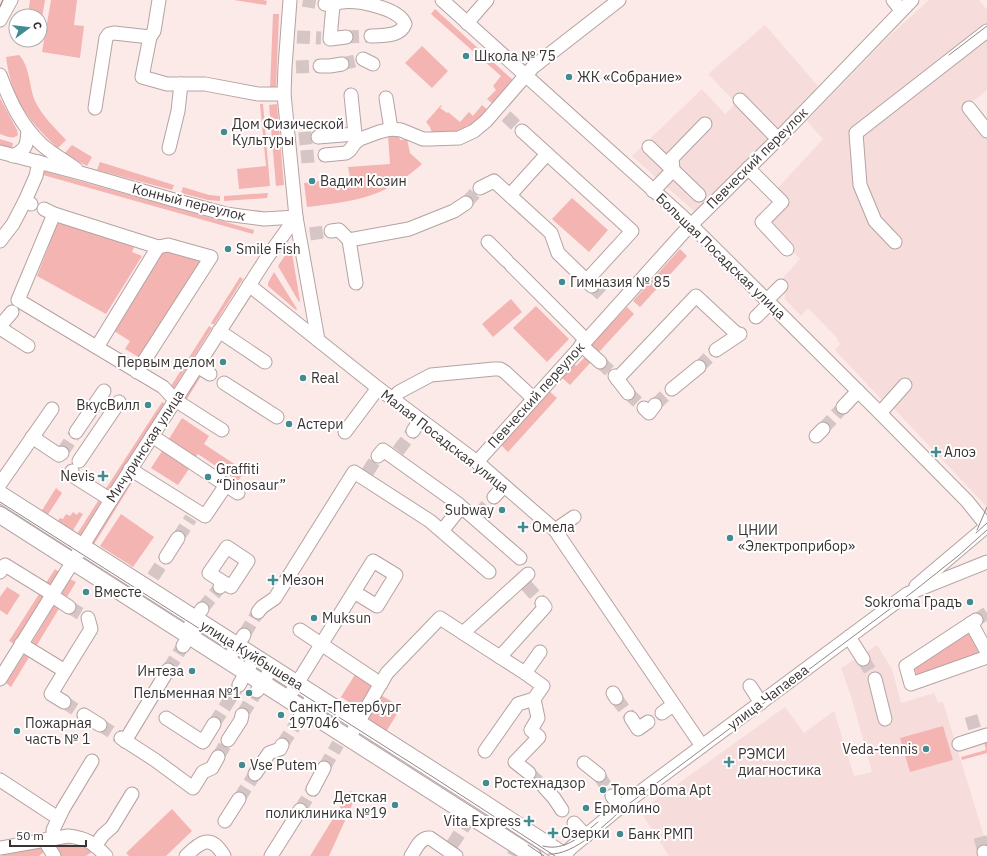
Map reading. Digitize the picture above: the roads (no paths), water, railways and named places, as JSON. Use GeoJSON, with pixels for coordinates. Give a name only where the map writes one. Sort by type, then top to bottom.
{"type":"FeatureCollection","features":[{"type":"Feature","properties":{"kind":"main road","name":"улица Куйбышева"},"geometry":{"type":"LineString","coordinates":[[1,493],[81,546],[150,583],[199,616],[241,640],[256,657],[272,668],[436,772],[564,856]]}},
{"type":"Feature","properties":{"kind":"main road","name":"улица Куйбышева"},"geometry":{"type":"LineString","coordinates":[[0,515],[72,561],[186,638],[228,660],[242,678],[288,698],[302,714],[425,790],[516,850],[533,856]]}},
{"type":"Feature","properties":{"kind":"street"},"geometry":{"type":"LineString","coordinates":[[0,20],[11,0]]}},
{"type":"Feature","properties":{"kind":"street"},"geometry":{"type":"LineString","coordinates":[[159,0],[154,31],[150,37],[142,77],[167,84],[205,84],[258,94],[284,94]]}},
{"type":"Feature","properties":{"kind":"street"},"geometry":{"type":"LineString","coordinates":[[290,0],[292,37],[290,67],[284,94],[294,139],[296,158],[296,217],[305,235],[318,340]]}},
{"type":"Feature","properties":{"kind":"street","name":"Большая Посадская улица"},"geometry":{"type":"LineString","coordinates":[[442,0],[690,225],[768,301],[967,501],[987,526]]}},
{"type":"Feature","properties":{"kind":"street"},"geometry":{"type":"LineString","coordinates":[[467,23],[487,0]]}},
{"type":"Feature","properties":{"kind":"street"},"geometry":{"type":"LineString","coordinates":[[325,155],[346,153],[360,139],[379,132],[391,130],[401,130],[423,139],[459,138],[474,131],[501,112],[525,75],[536,64],[619,0]]}},
{"type":"Feature","properties":{"kind":"street","name":"Певческий переулок"},"geometry":{"type":"LineString","coordinates":[[477,462],[584,342],[611,303],[778,139],[897,5],[912,0]]}},
{"type":"Feature","properties":{"kind":"street"},"geometry":{"type":"LineString","coordinates":[[346,37],[326,39],[329,4],[342,2],[371,2],[396,13],[405,24],[403,28],[393,35],[371,36]]}},
{"type":"Feature","properties":{"kind":"street"},"geometry":{"type":"LineString","coordinates":[[895,242],[875,221],[860,185],[856,133],[987,31]]}},
{"type":"Feature","properties":{"kind":"street"},"geometry":{"type":"LineString","coordinates":[[95,108],[106,38],[109,34],[114,32],[150,37]]}},
{"type":"Feature","properties":{"kind":"street"},"geometry":{"type":"LineString","coordinates":[[320,66],[342,64]]}},
{"type":"Feature","properties":{"kind":"street","name":"Конный переулок"},"geometry":{"type":"LineString","coordinates":[[0,75],[17,114],[28,130],[42,144],[84,174]]}},
{"type":"Feature","properties":{"kind":"street"},"geometry":{"type":"LineString","coordinates":[[168,148],[178,110],[181,84]]}},
{"type":"Feature","properties":{"kind":"street"},"geometry":{"type":"LineString","coordinates":[[318,137],[355,134],[351,95]]}},
{"type":"Feature","properties":{"kind":"street"},"geometry":{"type":"LineString","coordinates":[[386,98],[391,130]]}},
{"type":"Feature","properties":{"kind":"street"},"geometry":{"type":"LineString","coordinates":[[740,100],[778,139]]}},
{"type":"Feature","properties":{"kind":"street"},"geometry":{"type":"LineString","coordinates":[[969,108],[987,131]]}},
{"type":"Feature","properties":{"kind":"street"},"geometry":{"type":"LineString","coordinates":[[654,191],[673,170],[672,158],[705,124]]}},
{"type":"Feature","properties":{"kind":"street"},"geometry":{"type":"LineString","coordinates":[[13,156],[23,151],[27,145],[28,130]]}},
{"type":"Feature","properties":{"kind":"street"},"geometry":{"type":"LineString","coordinates":[[480,188],[494,181],[551,233],[558,253],[589,283],[632,231],[522,131]]}},
{"type":"Feature","properties":{"kind":"street"},"geometry":{"type":"LineString","coordinates":[[649,147],[699,195]]}},
{"type":"Feature","properties":{"kind":"street","name":"Конный переулок"},"geometry":{"type":"LineString","coordinates":[[0,152],[226,214],[264,220],[296,217]]}},
{"type":"Feature","properties":{"kind":"street"},"geometry":{"type":"LineString","coordinates":[[510,195],[547,154]]}},
{"type":"Feature","properties":{"kind":"street"},"geometry":{"type":"LineString","coordinates":[[0,241],[28,203],[40,162]]}},
{"type":"Feature","properties":{"kind":"street"},"geometry":{"type":"LineString","coordinates":[[748,168],[782,202],[762,222],[787,249]]}},
{"type":"Feature","properties":{"kind":"street"},"geometry":{"type":"LineString","coordinates":[[349,240],[409,229],[454,211],[466,203]]}},
{"type":"Feature","properties":{"kind":"street"},"geometry":{"type":"LineString","coordinates":[[137,372],[211,256],[168,245],[158,247],[49,212],[18,300],[166,390],[175,400],[222,430]]}},
{"type":"Feature","properties":{"kind":"street","name":"Мичуринская улица"},"geometry":{"type":"LineString","coordinates":[[0,679],[110,500],[266,258],[296,217]]}},
{"type":"Feature","properties":{"kind":"street"},"geometry":{"type":"LineString","coordinates":[[331,231],[339,230],[349,240],[356,283]]}},
{"type":"Feature","properties":{"kind":"street"},"geometry":{"type":"LineString","coordinates":[[488,242],[584,342],[600,362]]}},
{"type":"Feature","properties":{"kind":"street"},"geometry":{"type":"LineString","coordinates":[[97,347],[158,247]]}},
{"type":"Feature","properties":{"kind":"street","name":"Малая Посадская улица"},"geometry":{"type":"LineString","coordinates":[[249,285],[378,388],[477,462],[555,530],[702,746]]}},
{"type":"Feature","properties":{"kind":"street"},"geometry":{"type":"LineString","coordinates":[[756,317],[781,286]]}},
{"type":"Feature","properties":{"kind":"street"},"geometry":{"type":"LineString","coordinates":[[628,393],[616,378],[696,296],[739,334],[716,350]]}},
{"type":"Feature","properties":{"kind":"street"},"geometry":{"type":"LineString","coordinates":[[12,312],[0,327],[28,346]]}},
{"type":"Feature","properties":{"kind":"street"},"geometry":{"type":"LineString","coordinates":[[219,331],[265,362]]}},
{"type":"Feature","properties":{"kind":"street"},"geometry":{"type":"LineString","coordinates":[[197,366],[210,374]]}},
{"type":"Feature","properties":{"kind":"street"},"geometry":{"type":"LineString","coordinates":[[672,389],[699,367]]}},
{"type":"Feature","properties":{"kind":"street"},"geometry":{"type":"LineString","coordinates":[[393,399],[399,392],[431,375],[494,369],[500,369],[505,372],[533,398]]}},
{"type":"Feature","properties":{"kind":"street"},"geometry":{"type":"LineString","coordinates":[[224,383],[277,417]]}},
{"type":"Feature","properties":{"kind":"street"},"geometry":{"type":"LineString","coordinates":[[880,413],[905,386]]}},
{"type":"Feature","properties":{"kind":"street"},"geometry":{"type":"LineString","coordinates":[[345,432],[378,388]]}},
{"type":"Feature","properties":{"kind":"street"},"geometry":{"type":"LineString","coordinates":[[843,407],[858,391]]}},
{"type":"Feature","properties":{"kind":"street"},"geometry":{"type":"LineString","coordinates":[[76,432],[104,392]]}},
{"type":"Feature","properties":{"kind":"street"},"geometry":{"type":"LineString","coordinates":[[110,500],[70,474],[119,402]]}},
{"type":"Feature","properties":{"kind":"street"},"geometry":{"type":"LineString","coordinates":[[1,493],[32,437],[52,409]]}},
{"type":"Feature","properties":{"kind":"street"},"geometry":{"type":"LineString","coordinates":[[413,431],[420,420]]}},
{"type":"Feature","properties":{"kind":"street"},"geometry":{"type":"LineString","coordinates":[[152,436],[238,493]]}},
{"type":"Feature","properties":{"kind":"street"},"geometry":{"type":"LineString","coordinates":[[32,437],[58,455],[62,453]]}},
{"type":"Feature","properties":{"kind":"street"},"geometry":{"type":"LineString","coordinates":[[378,456],[383,450],[396,454],[477,517],[520,558]]}},
{"type":"Feature","properties":{"kind":"street"},"geometry":{"type":"LineString","coordinates":[[130,469],[194,514],[205,516],[226,485]]}},
{"type":"Feature","properties":{"kind":"street"},"geometry":{"type":"LineString","coordinates":[[258,612],[274,598],[354,472],[365,475],[430,521],[490,572]]}},
{"type":"Feature","properties":{"kind":"street"},"geometry":{"type":"LineString","coordinates":[[494,497],[504,486]]}},
{"type":"Feature","properties":{"kind":"street"},"geometry":{"type":"LineString","coordinates":[[442,531],[461,506]]}},
{"type":"Feature","properties":{"kind":"street"},"geometry":{"type":"LineString","coordinates":[[555,530],[574,516]]}},
{"type":"Feature","properties":{"kind":"street"},"geometry":{"type":"LineString","coordinates":[[907,594],[987,526]]}},
{"type":"Feature","properties":{"kind":"street"},"geometry":{"type":"LineString","coordinates":[[166,557],[178,538]]}},
{"type":"Feature","properties":{"kind":"street","name":"улица Чапаева"},"geometry":{"type":"LineString","coordinates":[[564,856],[620,807],[907,594],[987,562]]}},
{"type":"Feature","properties":{"kind":"street"},"geometry":{"type":"LineString","coordinates":[[0,572],[5,565],[69,606]]}},
{"type":"Feature","properties":{"kind":"street"},"geometry":{"type":"LineString","coordinates":[[463,633],[526,579]]}},
{"type":"Feature","properties":{"kind":"street"},"geometry":{"type":"LineString","coordinates":[[288,698],[354,592]]}},
{"type":"Feature","properties":{"kind":"street"},"geometry":{"type":"LineString","coordinates":[[500,657],[545,607],[542,603]]}},
{"type":"Feature","properties":{"kind":"street"},"geometry":{"type":"LineString","coordinates":[[186,638],[199,616]]}},
{"type":"Feature","properties":{"kind":"street"},"geometry":{"type":"LineString","coordinates":[[64,702],[51,694],[91,629],[88,618]]}},
{"type":"Feature","properties":{"kind":"street"},"geometry":{"type":"LineString","coordinates":[[344,739],[387,673],[440,618],[526,673],[543,686],[534,699],[518,704],[485,751]]}},
{"type":"Feature","properties":{"kind":"street"},"geometry":{"type":"LineString","coordinates":[[987,652],[973,622],[906,666],[911,684],[987,657]]}},
{"type":"Feature","properties":{"kind":"street"},"geometry":{"type":"LineString","coordinates":[[300,630],[381,684]]}},
{"type":"Feature","properties":{"kind":"street"},"geometry":{"type":"LineString","coordinates":[[849,637],[863,659]]}},
{"type":"Feature","properties":{"kind":"street"},"geometry":{"type":"LineString","coordinates":[[228,660],[241,640]]}},
{"type":"Feature","properties":{"kind":"street"},"geometry":{"type":"LineString","coordinates":[[21,644],[65,671]]}},
{"type":"Feature","properties":{"kind":"street"},"geometry":{"type":"LineString","coordinates":[[526,673],[540,652]]}},
{"type":"Feature","properties":{"kind":"street"},"geometry":{"type":"LineString","coordinates":[[242,678],[256,657]]}},
{"type":"Feature","properties":{"kind":"street"},"geometry":{"type":"LineString","coordinates":[[260,687],[272,668]]}},
{"type":"Feature","properties":{"kind":"street"},"geometry":{"type":"LineString","coordinates":[[168,670],[123,739],[193,788],[203,772],[212,768],[218,757]]}},
{"type":"Feature","properties":{"kind":"street"},"geometry":{"type":"LineString","coordinates":[[875,679],[885,719]]}},
{"type":"Feature","properties":{"kind":"street"},"geometry":{"type":"LineString","coordinates":[[750,686],[761,703]]}},
{"type":"Feature","properties":{"kind":"street"},"geometry":{"type":"LineString","coordinates":[[302,714],[314,694]]}},
{"type":"Feature","properties":{"kind":"street"},"geometry":{"type":"LineString","coordinates":[[529,774],[515,762],[539,737],[530,730],[538,718],[534,699]]}},
{"type":"Feature","properties":{"kind":"street"},"geometry":{"type":"LineString","coordinates":[[662,713],[673,705]]}},
{"type":"Feature","properties":{"kind":"street"},"geometry":{"type":"LineString","coordinates":[[228,740],[241,720],[242,714]]}},
{"type":"Feature","properties":{"kind":"street"},"geometry":{"type":"LineString","coordinates":[[84,715],[100,725]]}},
{"type":"Feature","properties":{"kind":"street"},"geometry":{"type":"LineString","coordinates":[[166,718],[203,742],[214,724]]}},
{"type":"Feature","properties":{"kind":"street"},"geometry":{"type":"LineString","coordinates":[[630,718],[638,729],[648,722]]}},
{"type":"Feature","properties":{"kind":"street"},"geometry":{"type":"LineString","coordinates":[[959,744],[980,735]]}},
{"type":"Feature","properties":{"kind":"street"},"geometry":{"type":"LineString","coordinates":[[255,774],[269,753],[280,749],[282,745]]}},
{"type":"Feature","properties":{"kind":"street"},"geometry":{"type":"LineString","coordinates":[[54,856],[48,846],[53,830],[58,818],[92,761]]}},
{"type":"Feature","properties":{"kind":"street"},"geometry":{"type":"LineString","coordinates":[[584,763],[599,775]]}},
{"type":"Feature","properties":{"kind":"street"},"geometry":{"type":"LineString","coordinates":[[313,789],[324,768]]}},
{"type":"Feature","properties":{"kind":"street"},"geometry":{"type":"LineString","coordinates":[[425,790],[436,772]]}},
{"type":"Feature","properties":{"kind":"street"},"geometry":{"type":"LineString","coordinates":[[0,780],[58,818]]}},
{"type":"Feature","properties":{"kind":"street"},"geometry":{"type":"LineString","coordinates":[[544,788],[554,798],[562,810]]}},
{"type":"Feature","properties":{"kind":"street"},"geometry":{"type":"LineString","coordinates":[[95,846],[112,827],[132,794]]}},
{"type":"Feature","properties":{"kind":"street"},"geometry":{"type":"LineString","coordinates":[[612,796],[620,807]]}},
{"type":"Feature","properties":{"kind":"street"},"geometry":{"type":"LineString","coordinates":[[225,821],[239,799]]}},
{"type":"Feature","properties":{"kind":"street"},"geometry":{"type":"LineString","coordinates":[[469,820],[481,801]]}},
{"type":"Feature","properties":{"kind":"street"},"geometry":{"type":"LineString","coordinates":[[270,856],[300,810]]}},
{"type":"Feature","properties":{"kind":"street"},"geometry":{"type":"LineString","coordinates":[[574,823],[586,836]]}},
{"type":"Feature","properties":{"kind":"street"},"geometry":{"type":"LineString","coordinates":[[516,850],[529,832]]}},
{"type":"Feature","properties":{"kind":"street"},"geometry":{"type":"LineString","coordinates":[[0,848],[68,836],[79,837],[89,841],[106,856]]}},
{"type":"Feature","properties":{"kind":"street"},"geometry":{"type":"LineString","coordinates":[[411,856],[422,840],[426,838],[430,838],[452,851]]}},
{"type":"Feature","properties":{"kind":"street"},"geometry":{"type":"LineString","coordinates":[[186,856],[198,844],[209,842],[215,844],[224,856]]}},
{"type":"Feature","properties":{"kind":"tunnel"},"geometry":{"type":"LineString","coordinates":[[303,0],[325,4]]}},
{"type":"Feature","properties":{"kind":"tunnel"},"geometry":{"type":"LineString","coordinates":[[346,37],[371,36]]}},
{"type":"Feature","properties":{"kind":"tunnel"},"geometry":{"type":"LineString","coordinates":[[297,37],[321,38]]}},
{"type":"Feature","properties":{"kind":"tunnel"},"geometry":{"type":"LineString","coordinates":[[342,64],[363,59]]}},
{"type":"Feature","properties":{"kind":"tunnel"},"geometry":{"type":"LineString","coordinates":[[296,67],[320,66]]}},
{"type":"Feature","properties":{"kind":"tunnel"},"geometry":{"type":"LineString","coordinates":[[506,116],[522,131]]}},
{"type":"Feature","properties":{"kind":"tunnel"},"geometry":{"type":"LineString","coordinates":[[299,139],[318,137]]}},
{"type":"Feature","properties":{"kind":"tunnel"},"geometry":{"type":"LineString","coordinates":[[301,157],[325,155]]}},
{"type":"Feature","properties":{"kind":"tunnel"},"geometry":{"type":"LineString","coordinates":[[466,203],[480,188]]}},
{"type":"Feature","properties":{"kind":"tunnel"},"geometry":{"type":"LineString","coordinates":[[310,234],[331,231]]}},
{"type":"Feature","properties":{"kind":"tunnel"},"geometry":{"type":"LineString","coordinates":[[592,286],[606,299]]}},
{"type":"Feature","properties":{"kind":"tunnel"},"geometry":{"type":"LineString","coordinates":[[699,367],[716,350]]}},
{"type":"Feature","properties":{"kind":"tunnel"},"geometry":{"type":"LineString","coordinates":[[600,362],[615,376]]}},
{"type":"Feature","properties":{"kind":"tunnel"},"geometry":{"type":"LineString","coordinates":[[655,405],[672,389]]}},
{"type":"Feature","properties":{"kind":"tunnel"},"geometry":{"type":"LineString","coordinates":[[628,393],[644,408]]}},
{"type":"Feature","properties":{"kind":"tunnel"},"geometry":{"type":"LineString","coordinates":[[823,429],[843,407]]}},
{"type":"Feature","properties":{"kind":"tunnel"},"geometry":{"type":"LineString","coordinates":[[398,451],[413,431]]}},
{"type":"Feature","properties":{"kind":"tunnel"},"geometry":{"type":"LineString","coordinates":[[62,453],[76,432]]}},
{"type":"Feature","properties":{"kind":"tunnel"},"geometry":{"type":"LineString","coordinates":[[367,473],[378,456]]}},
{"type":"Feature","properties":{"kind":"tunnel"},"geometry":{"type":"LineString","coordinates":[[478,515],[494,497]]}},
{"type":"Feature","properties":{"kind":"tunnel"},"geometry":{"type":"LineString","coordinates":[[178,538],[191,518]]}},
{"type":"Feature","properties":{"kind":"tunnel"},"geometry":{"type":"LineString","coordinates":[[153,577],[166,557]]}},
{"type":"Feature","properties":{"kind":"tunnel"},"geometry":{"type":"LineString","coordinates":[[526,585],[542,603]]}},
{"type":"Feature","properties":{"kind":"tunnel"},"geometry":{"type":"LineString","coordinates":[[202,609],[220,587]]}},
{"type":"Feature","properties":{"kind":"tunnel"},"geometry":{"type":"LineString","coordinates":[[69,607],[88,618]]}},
{"type":"Feature","properties":{"kind":"tunnel"},"geometry":{"type":"LineString","coordinates":[[244,635],[258,612]]}},
{"type":"Feature","properties":{"kind":"tunnel"},"geometry":{"type":"LineString","coordinates":[[976,620],[987,613]]}},
{"type":"Feature","properties":{"kind":"tunnel"},"geometry":{"type":"LineString","coordinates":[[168,670],[183,646]]}},
{"type":"Feature","properties":{"kind":"tunnel"},"geometry":{"type":"LineString","coordinates":[[863,659],[875,679]]}},
{"type":"Feature","properties":{"kind":"tunnel"},"geometry":{"type":"LineString","coordinates":[[214,724],[239,685]]}},
{"type":"Feature","properties":{"kind":"tunnel"},"geometry":{"type":"LineString","coordinates":[[242,715],[257,691]]}},
{"type":"Feature","properties":{"kind":"tunnel"},"geometry":{"type":"LineString","coordinates":[[616,698],[631,718]]}},
{"type":"Feature","properties":{"kind":"tunnel"},"geometry":{"type":"LineString","coordinates":[[64,702],[84,715]]}},
{"type":"Feature","properties":{"kind":"tunnel"},"geometry":{"type":"LineString","coordinates":[[971,716],[976,733]]}},
{"type":"Feature","properties":{"kind":"tunnel"},"geometry":{"type":"LineString","coordinates":[[282,745],[299,719]]}},
{"type":"Feature","properties":{"kind":"tunnel"},"geometry":{"type":"LineString","coordinates":[[100,725],[121,738]]}},
{"type":"Feature","properties":{"kind":"tunnel"},"geometry":{"type":"LineString","coordinates":[[218,757],[228,740]]}},
{"type":"Feature","properties":{"kind":"tunnel"},"geometry":{"type":"LineString","coordinates":[[324,768],[338,744]]}},
{"type":"Feature","properties":{"kind":"tunnel"},"geometry":{"type":"LineString","coordinates":[[529,773],[544,787]]}},
{"type":"Feature","properties":{"kind":"tunnel"},"geometry":{"type":"LineString","coordinates":[[239,799],[255,774]]}},
{"type":"Feature","properties":{"kind":"tunnel"},"geometry":{"type":"LineString","coordinates":[[599,775],[612,796]]}},
{"type":"Feature","properties":{"kind":"tunnel"},"geometry":{"type":"LineString","coordinates":[[300,810],[313,789]]}},
{"type":"Feature","properties":{"kind":"tunnel"},"geometry":{"type":"LineString","coordinates":[[452,845],[466,824]]}},
{"type":"Feature","properties":{"kind":"tunnel"},"geometry":{"type":"LineString","coordinates":[[980,837],[984,852]]}},
{"type":"Feature","properties":{"kind":"tram line"},"geometry":{"type":"LineString","coordinates":[[0,7],[3,0]]}},
{"type":"Feature","properties":{"kind":"tram line"},"geometry":{"type":"LineString","coordinates":[[949,55],[987,26]]}},
{"type":"Feature","properties":{"kind":"tram line"},"geometry":{"type":"LineString","coordinates":[[0,502],[555,856]]}},
{"type":"Feature","properties":{"kind":"tram line"},"geometry":{"type":"LineString","coordinates":[[977,530],[987,507]]}},
{"type":"Feature","properties":{"kind":"tram line"},"geometry":{"type":"LineString","coordinates":[[976,533],[987,523]]}},
{"type":"Feature","properties":{"kind":"tram line"},"geometry":{"type":"LineString","coordinates":[[549,854],[569,850],[590,837],[626,806],[914,591],[958,556],[987,530]]}},
{"type":"Feature","properties":{"kind":"tram line"},"geometry":{"type":"LineString","coordinates":[[543,846],[559,847],[573,841],[598,822]]}},
{"type":"Feature","properties":{"kind":"tram line"},"geometry":{"type":"LineString","coordinates":[[528,845],[544,856]]}},
{"type":"Feature","properties":{"kind":"place","name":"Школа № 75"},"geometry":{"type":"Point","coordinates":[466,56]}},
{"type":"Feature","properties":{"kind":"place","name":"ЖК «Собрание»"},"geometry":{"type":"Point","coordinates":[569,77]}},
{"type":"Feature","properties":{"kind":"place","name":"Дом Физической Культуры"},"geometry":{"type":"Point","coordinates":[224,132]}},
{"type":"Feature","properties":{"kind":"place","name":"Вадим Козин"},"geometry":{"type":"Point","coordinates":[312,181]}},
{"type":"Feature","properties":{"kind":"place","name":"Smile Fish"},"geometry":{"type":"Point","coordinates":[228,249]}},
{"type":"Feature","properties":{"kind":"place","name":"Гимназия № 85"},"geometry":{"type":"Point","coordinates":[562,282]}},
{"type":"Feature","properties":{"kind":"place","name":"Первым делом"},"geometry":{"type":"Point","coordinates":[223,362]}},
{"type":"Feature","properties":{"kind":"place","name":"Real"},"geometry":{"type":"Point","coordinates":[303,378]}},
{"type":"Feature","properties":{"kind":"place","name":"ВкусВилл"},"geometry":{"type":"Point","coordinates":[148,405]}},
{"type":"Feature","properties":{"kind":"place","name":"Астери"},"geometry":{"type":"Point","coordinates":[289,424]}},
{"type":"Feature","properties":{"kind":"place","name":"Алоэ"},"geometry":{"type":"Point","coordinates":[936,452]}},
{"type":"Feature","properties":{"kind":"place","name":"Nevis"},"geometry":{"type":"Point","coordinates":[103,476]}},
{"type":"Feature","properties":{"kind":"place","name":"Graffiti “Dinosaur”"},"geometry":{"type":"Point","coordinates":[208,477]}},
{"type":"Feature","properties":{"kind":"place","name":"Subway"},"geometry":{"type":"Point","coordinates":[502,510]}},
{"type":"Feature","properties":{"kind":"place","name":"Омела"},"geometry":{"type":"Point","coordinates":[523,527]}},
{"type":"Feature","properties":{"kind":"place","name":"ЦНИИ «Электроприбор»"},"geometry":{"type":"Point","coordinates":[730,538]}},
{"type":"Feature","properties":{"kind":"place","name":"Мезон"},"geometry":{"type":"Point","coordinates":[273,580]}},
{"type":"Feature","properties":{"kind":"place","name":"Вместе"},"geometry":{"type":"Point","coordinates":[86,592]}},
{"type":"Feature","properties":{"kind":"place","name":"Sokroma Градъ"},"geometry":{"type":"Point","coordinates":[970,602]}},
{"type":"Feature","properties":{"kind":"place","name":"Muksun"},"geometry":{"type":"Point","coordinates":[314,618]}},
{"type":"Feature","properties":{"kind":"place","name":"Интеза"},"geometry":{"type":"Point","coordinates":[192,671]}},
{"type":"Feature","properties":{"kind":"place","name":"Пельменная №1"},"geometry":{"type":"Point","coordinates":[249,693]}},
{"type":"Feature","properties":{"kind":"place","name":"Санкт-Петербург 197046"},"geometry":{"type":"Point","coordinates":[281,715]}},
{"type":"Feature","properties":{"kind":"place","name":"Пожарная часть № 1"},"geometry":{"type":"Point","coordinates":[17,731]}},
{"type":"Feature","properties":{"kind":"place","name":"Veda-tennis"},"geometry":{"type":"Point","coordinates":[926,749]}},
{"type":"Feature","properties":{"kind":"place","name":"РЭМСИ диагностика"},"geometry":{"type":"Point","coordinates":[729,762]}},
{"type":"Feature","properties":{"kind":"place","name":"Vse Putem"},"geometry":{"type":"Point","coordinates":[242,765]}},
{"type":"Feature","properties":{"kind":"place","name":"Ростехнадзор"},"geometry":{"type":"Point","coordinates":[486,783]}},
{"type":"Feature","properties":{"kind":"place","name":"Toma Doma Apt"},"geometry":{"type":"Point","coordinates":[603,790]}},
{"type":"Feature","properties":{"kind":"place","name":"Детская поликлиника №19"},"geometry":{"type":"Point","coordinates":[395,805]}},
{"type":"Feature","properties":{"kind":"place","name":"Ермолино"},"geometry":{"type":"Point","coordinates":[586,808]}},
{"type":"Feature","properties":{"kind":"place","name":"Vita Express"},"geometry":{"type":"Point","coordinates":[529,821]}},
{"type":"Feature","properties":{"kind":"place","name":"Озерки"},"geometry":{"type":"Point","coordinates":[553,833]}},
{"type":"Feature","properties":{"kind":"place","name":"Банк РМП"},"geometry":{"type":"Point","coordinates":[620,834]}}]}
